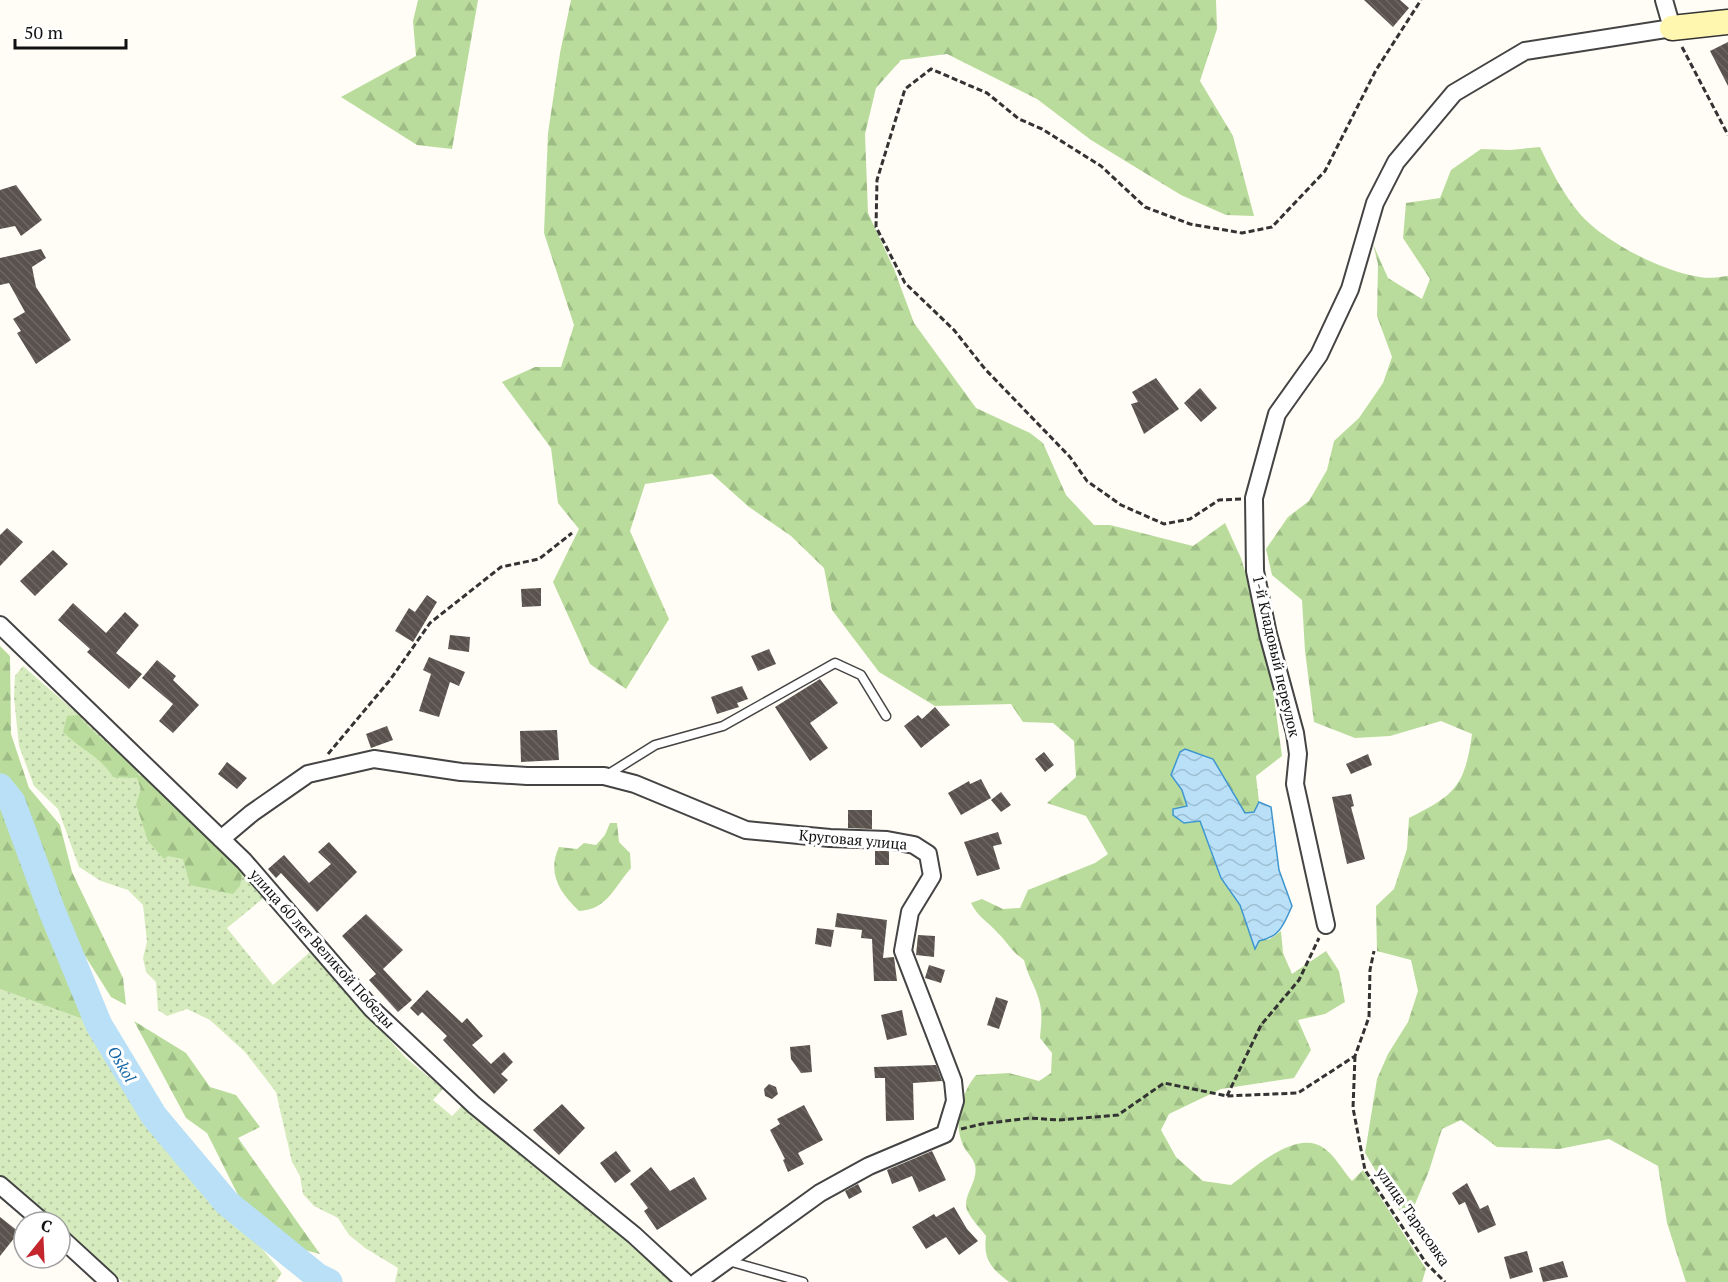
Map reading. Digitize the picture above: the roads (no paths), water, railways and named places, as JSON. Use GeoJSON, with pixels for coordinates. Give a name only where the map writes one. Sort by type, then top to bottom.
{"type":"FeatureCollection","features":[{"type":"Feature","properties":{"kind":"main road"},"geometry":{"type":"LineString","coordinates":[[1672,28],[1728,22]]}},
{"type":"Feature","properties":{"kind":"street"},"geometry":{"type":"LineString","coordinates":[[1664,0],[1672,28]]}},
{"type":"Feature","properties":{"kind":"street","name":"1-й Кладовый переулок"},"geometry":{"type":"LineString","coordinates":[[1326,925],[1296,784],[1298,754],[1295,733],[1268,634],[1255,571],[1254,498],[1277,414],[1319,355],[1350,289],[1375,203],[1396,162],[1454,93],[1525,51],[1672,28]]}},
{"type":"Feature","properties":{"kind":"street","name":"улица 60 лет Великой Победы"},"geometry":{"type":"LineString","coordinates":[[0,625],[221,839],[372,1009],[474,1105],[634,1236],[685,1282]]}},
{"type":"Feature","properties":{"kind":"street","name":"Круговая улица"},"geometry":{"type":"LineString","coordinates":[[221,839],[252,813],[308,774],[374,759],[461,772],[527,776],[604,776],[635,784],[746,830],[830,838],[887,840],[914,845],[928,854],[932,876],[910,912],[903,951],[953,1081],[955,1101],[945,1134],[869,1166],[820,1192],[725,1260]]}},
{"type":"Feature","properties":{"kind":"street"},"geometry":{"type":"LineString","coordinates":[[0,1185],[29,1210]]}},
{"type":"Feature","properties":{"kind":"street"},"geometry":{"type":"LineString","coordinates":[[72,1248],[109,1282]]}},
{"type":"Feature","properties":{"kind":"street"},"geometry":{"type":"LineString","coordinates":[[697,1282],[725,1260]]}},
{"type":"Feature","properties":{"kind":"lane"},"geometry":{"type":"LineString","coordinates":[[604,776],[655,745],[723,726],[836,663],[861,675],[886,716]]}},
{"type":"Feature","properties":{"kind":"lane"},"geometry":{"type":"LineString","coordinates":[[725,1260],[803,1282]]}},
{"type":"Feature","properties":{"kind":"water"},"geometry":{"type":"Polygon","coordinates":[[[1185,749],[1213,759],[1245,813],[1254,812],[1259,802],[1271,807],[1279,870],[1292,906],[1277,933],[1259,941],[1255,949],[1240,905],[1221,878],[1200,821],[1184,823],[1173,815],[1173,809],[1187,806],[1182,790],[1171,775],[1180,752],[1185,749]]]}},
{"type":"Feature","properties":{"kind":"waterway","name":"Oskol"},"geometry":{"type":"LineString","coordinates":[[0,787],[12,802],[52,911],[99,1025],[154,1116],[227,1203],[317,1276],[329,1282]]}}]}
